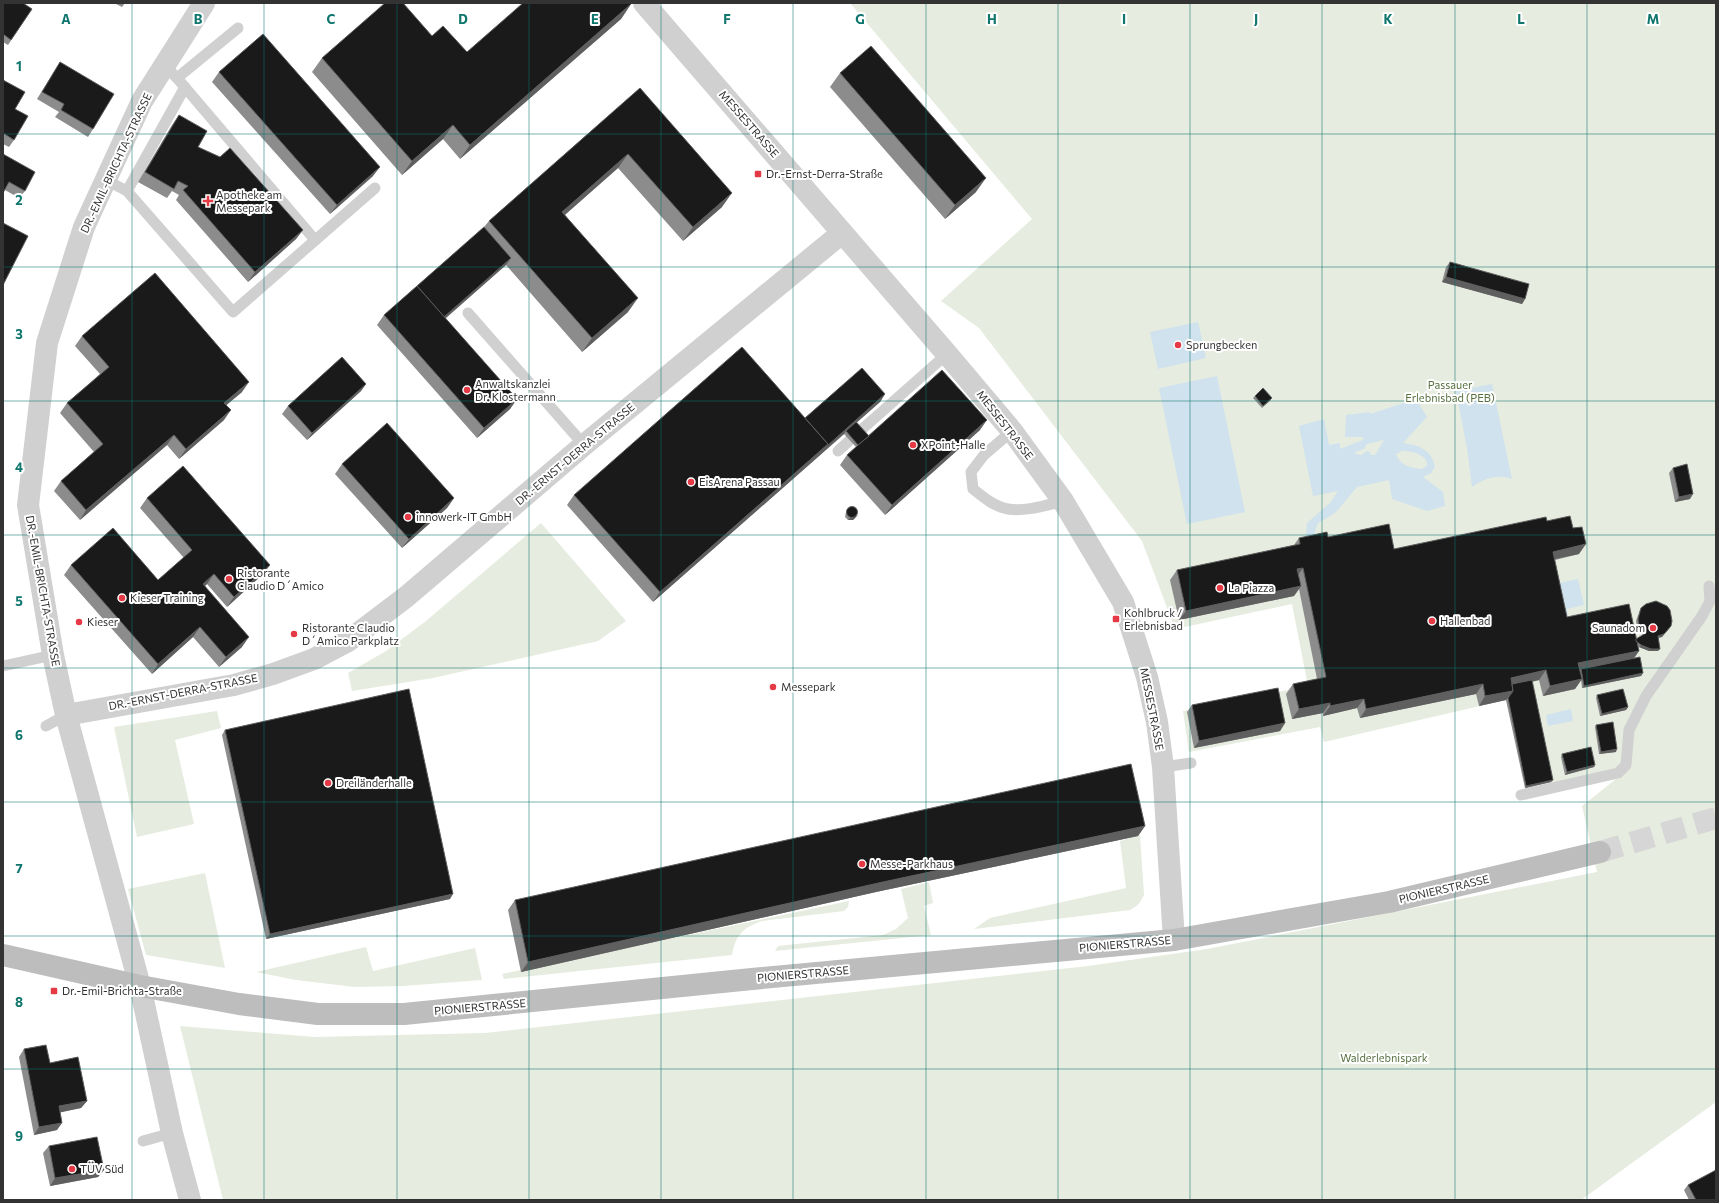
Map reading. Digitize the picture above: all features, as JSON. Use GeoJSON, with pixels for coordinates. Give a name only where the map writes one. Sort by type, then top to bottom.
{"type":"FeatureCollection","features":[{"type":"Feature","properties":{"kind":"main road","name":"PIONIERSTRASSE"},"geometry":{"type":"LineString","coordinates":[[3,955],[140,986],[239,1004],[318,1014],[404,1014],[752,979],[1174,940],[1389,902],[1600,852]]}},
{"type":"Feature","properties":{"kind":"street","name":"DR.-EMIL-BRICHTA-STRASSE"},"geometry":{"type":"LineString","coordinates":[[190,1200],[172,1133],[140,986],[66,715],[53,655],[28,505],[47,343],[84,227],[142,101],[176,77],[204,3]]}},
{"type":"Feature","properties":{"kind":"street","name":"MESSESTRASSE"},"geometry":{"type":"LineString","coordinates":[[644,3],[1012,431],[1063,501],[1123,602],[1147,677],[1163,767],[1174,940]]}},
{"type":"Feature","properties":{"kind":"street","name":"DR.-ERNST-DERRA-STRASSE"},"geometry":{"type":"LineString","coordinates":[[66,715],[234,685],[273,674],[314,659],[348,641],[406,597],[584,445],[842,233]]}},
{"type":"Feature","properties":{"kind":"lane"},"geometry":{"type":"LineString","coordinates":[[127,191],[176,77],[238,28]]}},
{"type":"Feature","properties":{"kind":"lane"},"geometry":{"type":"LineString","coordinates":[[176,77],[315,240]]}},
{"type":"Feature","properties":{"kind":"lane"},"geometry":{"type":"LineString","coordinates":[[106,180],[127,191],[233,312],[375,188]]}},
{"type":"Feature","properties":{"kind":"lane"},"geometry":{"type":"LineString","coordinates":[[468,313],[584,445]]}},
{"type":"Feature","properties":{"kind":"lane"},"geometry":{"type":"LineString","coordinates":[[860,431],[947,354]]}},
{"type":"Feature","properties":{"kind":"lane"},"geometry":{"type":"LineString","coordinates":[[1012,431],[984,454],[971,472],[973,489],[986,500],[1008,509],[1036,508],[1063,501]]}},
{"type":"Feature","properties":{"kind":"lane"},"geometry":{"type":"LineString","coordinates":[[838,451],[850,440]]}},
{"type":"Feature","properties":{"kind":"lane"},"geometry":{"type":"LineString","coordinates":[[1522,795],[1618,773],[1626,765],[1629,730],[1646,696],[1702,616],[1710,601],[1709,586]]}},
{"type":"Feature","properties":{"kind":"lane"},"geometry":{"type":"LineString","coordinates":[[3,666],[53,655]]}},
{"type":"Feature","properties":{"kind":"lane"},"geometry":{"type":"LineString","coordinates":[[46,726],[66,715]]}},
{"type":"Feature","properties":{"kind":"lane"},"geometry":{"type":"LineString","coordinates":[[1163,767],[1191,763]]}},
{"type":"Feature","properties":{"kind":"lane"},"geometry":{"type":"LineString","coordinates":[[143,1141],[172,1133]]}},
{"type":"Feature","properties":{"kind":"green space"},"geometry":{"type":"Polygon","coordinates":[[[850,3],[1716,3],[1716,1102],[1581,1200],[223,1200],[180,1026],[315,1037],[485,1033],[1088,966],[1207,949],[1597,872],[1582,806],[1616,779],[1522,799],[1521,795],[1525,788],[1506,700],[1324,742],[1320,727],[1189,752],[1183,711],[1308,686],[1292,604],[1175,629],[1142,541],[979,328],[941,301],[1032,219],[850,3]]]}},
{"type":"Feature","properties":{"kind":"green space"},"geometry":{"type":"Polygon","coordinates":[[[541,523],[626,621],[598,641],[433,678],[352,691],[348,673],[386,651],[426,621],[541,523]]]}},
{"type":"Feature","properties":{"kind":"green space"},"geometry":{"type":"Polygon","coordinates":[[[217,711],[221,728],[175,740],[194,824],[137,837],[114,727],[217,711]]]}},
{"type":"Feature","properties":{"kind":"green space"},"geometry":{"type":"Polygon","coordinates":[[[1140,835],[1144,895],[1133,909],[974,929],[990,918],[1126,888],[1120,841],[1140,835]]]}},
{"type":"Feature","properties":{"kind":"green space"},"geometry":{"type":"Polygon","coordinates":[[[205,873],[225,968],[146,955],[128,889],[205,873]]]}},
{"type":"Feature","properties":{"kind":"green space"},"geometry":{"type":"Polygon","coordinates":[[[929,882],[933,903],[924,906],[931,935],[775,951],[778,946],[883,935],[896,929],[908,918],[901,889],[929,882]]]}},
{"type":"Feature","properties":{"kind":"green space"},"geometry":{"type":"Polygon","coordinates":[[[849,901],[848,907],[844,911],[762,921],[749,926],[738,937],[732,955],[504,979],[502,974],[849,901]]]}},
{"type":"Feature","properties":{"kind":"green space"},"geometry":{"type":"Polygon","coordinates":[[[366,947],[373,971],[475,948],[482,980],[403,986],[355,987],[296,980],[256,972],[366,947]]]}},
{"type":"Feature","properties":{"kind":"water","name":"Sprungbecken"},"geometry":{"type":"Polygon","coordinates":[[[1198,322],[1206,358],[1158,369],[1150,332],[1198,322]]]}},
{"type":"Feature","properties":{"kind":"water"},"geometry":{"type":"Polygon","coordinates":[[[1217,376],[1245,512],[1187,524],[1159,388],[1217,376]]]}},
{"type":"Feature","properties":{"kind":"water"},"geometry":{"type":"Polygon","coordinates":[[[1492,384],[1512,479],[1501,477],[1491,478],[1472,487],[1467,448],[1456,391],[1492,384]]]}},
{"type":"Feature","properties":{"kind":"water"},"geometry":{"type":"Polygon","coordinates":[[[1416,399],[1427,417],[1403,443],[1424,449],[1431,456],[1435,467],[1431,473],[1423,477],[1443,492],[1445,506],[1427,511],[1392,499],[1389,480],[1357,487],[1335,513],[1318,523],[1311,543],[1305,545],[1307,523],[1331,502],[1338,491],[1313,496],[1299,426],[1324,419],[1329,445],[1340,443],[1340,449],[1363,440],[1363,437],[1345,437],[1346,415],[1370,412],[1370,414],[1416,399]],[[1384,440],[1367,444],[1364,449],[1355,452],[1356,454],[1361,455],[1367,451],[1370,452],[1371,455],[1375,455],[1384,440]],[[1402,451],[1396,454],[1400,461],[1409,467],[1421,469],[1427,466],[1427,462],[1422,456],[1402,451]]]}},
{"type":"Feature","properties":{"kind":"water"},"geometry":{"type":"Polygon","coordinates":[[[1578,579],[1584,605],[1567,609],[1568,618],[1562,619],[1555,584],[1578,579]]]}},
{"type":"Feature","properties":{"kind":"water"},"geometry":{"type":"Polygon","coordinates":[[[1571,709],[1573,721],[1548,726],[1546,715],[1571,709]]]}},
{"type":"Feature","properties":{"kind":"building"},"geometry":{"type":"Polygon","coordinates":[[[3,3],[23,3],[32,9],[11,40],[3,34],[3,3]]]}},
{"type":"Feature","properties":{"kind":"building"},"geometry":{"type":"Polygon","coordinates":[[[385,3],[403,3],[432,36],[443,26],[467,52],[523,3],[631,4],[470,145],[453,125],[412,161],[322,58],[385,3]]]}},
{"type":"Feature","properties":{"kind":"building"},"geometry":{"type":"Polygon","coordinates":[[[263,34],[380,167],[337,205],[219,72],[263,34]]]}},
{"type":"Feature","properties":{"kind":"building"},"geometry":{"type":"Polygon","coordinates":[[[871,46],[986,178],[955,205],[840,73],[871,46]]]}},
{"type":"Feature","properties":{"kind":"building"},"geometry":{"type":"Polygon","coordinates":[[[60,62],[114,94],[93,129],[61,110],[64,104],[42,92],[60,62]]]}},
{"type":"Feature","properties":{"kind":"building"},"geometry":{"type":"Polygon","coordinates":[[[3,80],[25,92],[15,109],[28,116],[14,140],[3,133],[3,80]]]}},
{"type":"Feature","properties":{"kind":"building"},"geometry":{"type":"Polygon","coordinates":[[[640,88],[732,193],[693,227],[628,154],[562,212],[638,298],[592,338],[489,221],[640,88]]]}},
{"type":"Feature","properties":{"kind":"building"},"geometry":{"type":"Polygon","coordinates":[[[179,115],[207,131],[198,147],[220,157],[230,148],[303,230],[255,272],[183,190],[188,186],[178,181],[174,189],[145,172],[179,115]]]}},
{"type":"Feature","properties":{"kind":"building"},"geometry":{"type":"Polygon","coordinates":[[[3,154],[35,172],[25,191],[9,182],[3,193],[3,154]]]}},
{"type":"Feature","properties":{"kind":"building"},"geometry":{"type":"Polygon","coordinates":[[[3,223],[28,236],[3,285],[3,223]]]}},
{"type":"Feature","properties":{"kind":"building"},"geometry":{"type":"Polygon","coordinates":[[[484,227],[511,258],[444,317],[417,286],[484,227]]]}},
{"type":"Feature","properties":{"kind":"building"},"geometry":{"type":"Polygon","coordinates":[[[1450,262],[1529,284],[1525,299],[1446,277],[1450,262]]]}},
{"type":"Feature","properties":{"kind":"building"},"geometry":{"type":"Polygon","coordinates":[[[155,273],[249,382],[224,403],[231,410],[186,449],[174,435],[86,510],[61,481],[103,444],[67,403],[109,367],[82,336],[155,273]]]}},
{"type":"Feature","properties":{"kind":"building"},"geometry":{"type":"Polygon","coordinates":[[[417,286],[517,399],[484,428],[384,315],[417,286]]]}},
{"type":"Feature","properties":{"kind":"building","name":"EisArena Passau"},"geometry":{"type":"Polygon","coordinates":[[[742,347],[828,444],[660,592],[574,495],[742,347]]]}},
{"type":"Feature","properties":{"kind":"building"},"geometry":{"type":"Polygon","coordinates":[[[342,357],[366,384],[312,433],[288,406],[342,357]]]}},
{"type":"Feature","properties":{"kind":"building"},"geometry":{"type":"Polygon","coordinates":[[[862,368],[885,394],[826,447],[828,444],[805,418],[862,368]]]}},
{"type":"Feature","properties":{"kind":"building","name":"XPoint-Halle"},"geometry":{"type":"Polygon","coordinates":[[[942,370],[987,420],[892,505],[847,455],[942,370]]]}},
{"type":"Feature","properties":{"kind":"building"},"geometry":{"type":"Polygon","coordinates":[[[1263,388],[1272,398],[1263,406],[1255,396],[1263,388]]]}},
{"type":"Feature","properties":{"kind":"building"},"geometry":{"type":"Polygon","coordinates":[[[856,422],[869,436],[858,445],[846,431],[856,422]]]}},
{"type":"Feature","properties":{"kind":"building"},"geometry":{"type":"Polygon","coordinates":[[[387,423],[454,498],[409,539],[342,464],[387,423]]]}},
{"type":"Feature","properties":{"kind":"building"},"geometry":{"type":"Polygon","coordinates":[[[1687,464],[1693,494],[1679,497],[1673,468],[1687,464]]]}},
{"type":"Feature","properties":{"kind":"building"},"geometry":{"type":"Polygon","coordinates":[[[183,466],[270,565],[234,597],[214,574],[203,584],[249,637],[226,657],[200,627],[158,664],[71,565],[113,528],[158,580],[192,550],[147,498],[183,466]]]}},
{"type":"Feature","properties":{"kind":"building"},"geometry":{"type":"Polygon","coordinates":[[[850,507],[854,507],[856,508],[856,516],[850,517],[847,514],[847,510],[850,507]]]}},
{"type":"Feature","properties":{"kind":"building","name":"Hallenbad"},"geometry":{"type":"Polygon","coordinates":[[[1570,516],[1573,528],[1582,527],[1586,544],[1553,552],[1567,617],[1629,604],[1639,651],[1578,663],[1582,679],[1550,686],[1546,670],[1511,678],[1513,691],[1485,696],[1483,684],[1366,709],[1364,699],[1330,706],[1330,703],[1299,709],[1293,684],[1326,677],[1303,568],[1297,569],[1301,586],[1186,611],[1177,570],[1300,544],[1299,538],[1327,532],[1328,537],[1389,524],[1394,549],[1546,517],[1547,521],[1570,516]]]}},
{"type":"Feature","properties":{"kind":"building","name":"Saunadom"},"geometry":{"type":"Polygon","coordinates":[[[1656,601],[1667,606],[1670,610],[1672,621],[1671,626],[1664,634],[1658,636],[1660,649],[1651,649],[1636,641],[1636,639],[1646,633],[1639,625],[1638,619],[1641,608],[1646,604],[1656,601]]]}},
{"type":"Feature","properties":{"kind":"building"},"geometry":{"type":"Polygon","coordinates":[[[1640,657],[1643,673],[1584,686],[1581,669],[1640,657]]]}},
{"type":"Feature","properties":{"kind":"building"},"geometry":{"type":"Polygon","coordinates":[[[1532,680],[1553,780],[1526,786],[1508,698],[1513,691],[1512,684],[1532,680]]]}},
{"type":"Feature","properties":{"kind":"building"},"geometry":{"type":"Polygon","coordinates":[[[1278,688],[1285,723],[1199,741],[1192,705],[1278,688]]]}},
{"type":"Feature","properties":{"kind":"building","name":"Dreiländerhalle"},"geometry":{"type":"Polygon","coordinates":[[[409,689],[453,894],[270,934],[225,730],[409,689]]]}},
{"type":"Feature","properties":{"kind":"building"},"geometry":{"type":"Polygon","coordinates":[[[1623,689],[1628,707],[1602,714],[1597,695],[1623,689]]]}},
{"type":"Feature","properties":{"kind":"building"},"geometry":{"type":"Polygon","coordinates":[[[1613,722],[1617,749],[1601,752],[1596,725],[1613,722]]]}},
{"type":"Feature","properties":{"kind":"building"},"geometry":{"type":"Polygon","coordinates":[[[1591,747],[1595,765],[1567,772],[1562,754],[1591,747]]]}},
{"type":"Feature","properties":{"kind":"building","name":"Messe-Parkhaus"},"geometry":{"type":"Polygon","coordinates":[[[1131,764],[1145,826],[883,882],[528,962],[515,900],[1131,764]]]}},
{"type":"Feature","properties":{"kind":"building"},"geometry":{"type":"Polygon","coordinates":[[[46,1045],[50,1063],[78,1057],[87,1101],[59,1106],[62,1123],[39,1127],[24,1049],[46,1045]]]}},
{"type":"Feature","properties":{"kind":"building","name":"TÜV Süd"},"geometry":{"type":"Polygon","coordinates":[[[97,1137],[104,1170],[55,1178],[49,1146],[97,1137]]]}},
{"type":"Feature","properties":{"kind":"building"},"geometry":{"type":"Polygon","coordinates":[[[1716,1170],[1716,1200],[1696,1200],[1688,1185],[1716,1170]]]}},
{"type":"Feature","properties":{"kind":"tunnel"},"geometry":{"type":"LineString","coordinates":[[1600,852],[1716,818]]}},
{"type":"Feature","properties":{"kind":"place","name":"Dr.-Ernst-Derra-Straße"},"geometry":{"type":"Point","coordinates":[758,174]}},
{"type":"Feature","properties":{"kind":"place","name":"Apotheke am Messepark"},"geometry":{"type":"Point","coordinates":[208,201]}},
{"type":"Feature","properties":{"kind":"place","name":"Sprungbecken"},"geometry":{"type":"Point","coordinates":[1178,345]}},
{"type":"Feature","properties":{"kind":"place","name":"Anwaltskanzlei Dr. Klostermann"},"geometry":{"type":"Point","coordinates":[467,390]}},
{"type":"Feature","properties":{"kind":"place","name":"XPoint-Halle"},"geometry":{"type":"Point","coordinates":[913,445]}},
{"type":"Feature","properties":{"kind":"place","name":"EisArena Passau"},"geometry":{"type":"Point","coordinates":[691,482]}},
{"type":"Feature","properties":{"kind":"place","name":"innowerk-IT GmbH"},"geometry":{"type":"Point","coordinates":[408,517]}},
{"type":"Feature","properties":{"kind":"place","name":"Ristorante Claudio D´Amico"},"geometry":{"type":"Point","coordinates":[229,579]}},
{"type":"Feature","properties":{"kind":"place","name":"La Piazza"},"geometry":{"type":"Point","coordinates":[1220,588]}},
{"type":"Feature","properties":{"kind":"place","name":"Kieser Training"},"geometry":{"type":"Point","coordinates":[122,598]}},
{"type":"Feature","properties":{"kind":"place","name":"Kohlbruck / Erlebnisbad"},"geometry":{"type":"Point","coordinates":[1116,619]}},
{"type":"Feature","properties":{"kind":"place","name":"Hallenbad"},"geometry":{"type":"Point","coordinates":[1432,621]}},
{"type":"Feature","properties":{"kind":"place","name":"Kieser"},"geometry":{"type":"Point","coordinates":[79,622]}},
{"type":"Feature","properties":{"kind":"place","name":"Saunadom"},"geometry":{"type":"Point","coordinates":[1653,628]}},
{"type":"Feature","properties":{"kind":"place","name":"Ristorante Claudio D´Amico Parkplatz"},"geometry":{"type":"Point","coordinates":[294,634]}},
{"type":"Feature","properties":{"kind":"place","name":"Messepark"},"geometry":{"type":"Point","coordinates":[773,687]}},
{"type":"Feature","properties":{"kind":"place","name":"Dreiländerhalle"},"geometry":{"type":"Point","coordinates":[328,783]}},
{"type":"Feature","properties":{"kind":"place","name":"Messe-Parkhaus"},"geometry":{"type":"Point","coordinates":[862,864]}},
{"type":"Feature","properties":{"kind":"place","name":"Dr.-Emil-Brichta-Straße"},"geometry":{"type":"Point","coordinates":[54,991]}},
{"type":"Feature","properties":{"kind":"place","name":"TÜV Süd"},"geometry":{"type":"Point","coordinates":[72,1169]}},
{"type":"Feature","properties":{"kind":"park label","name":"Passauer Erlebnisbad (PEB)"},"geometry":{"type":"Point","coordinates":[1450,391]}},
{"type":"Feature","properties":{"kind":"park label","name":"Walderlebnispark"},"geometry":{"type":"Point","coordinates":[1384,1058]}}]}
